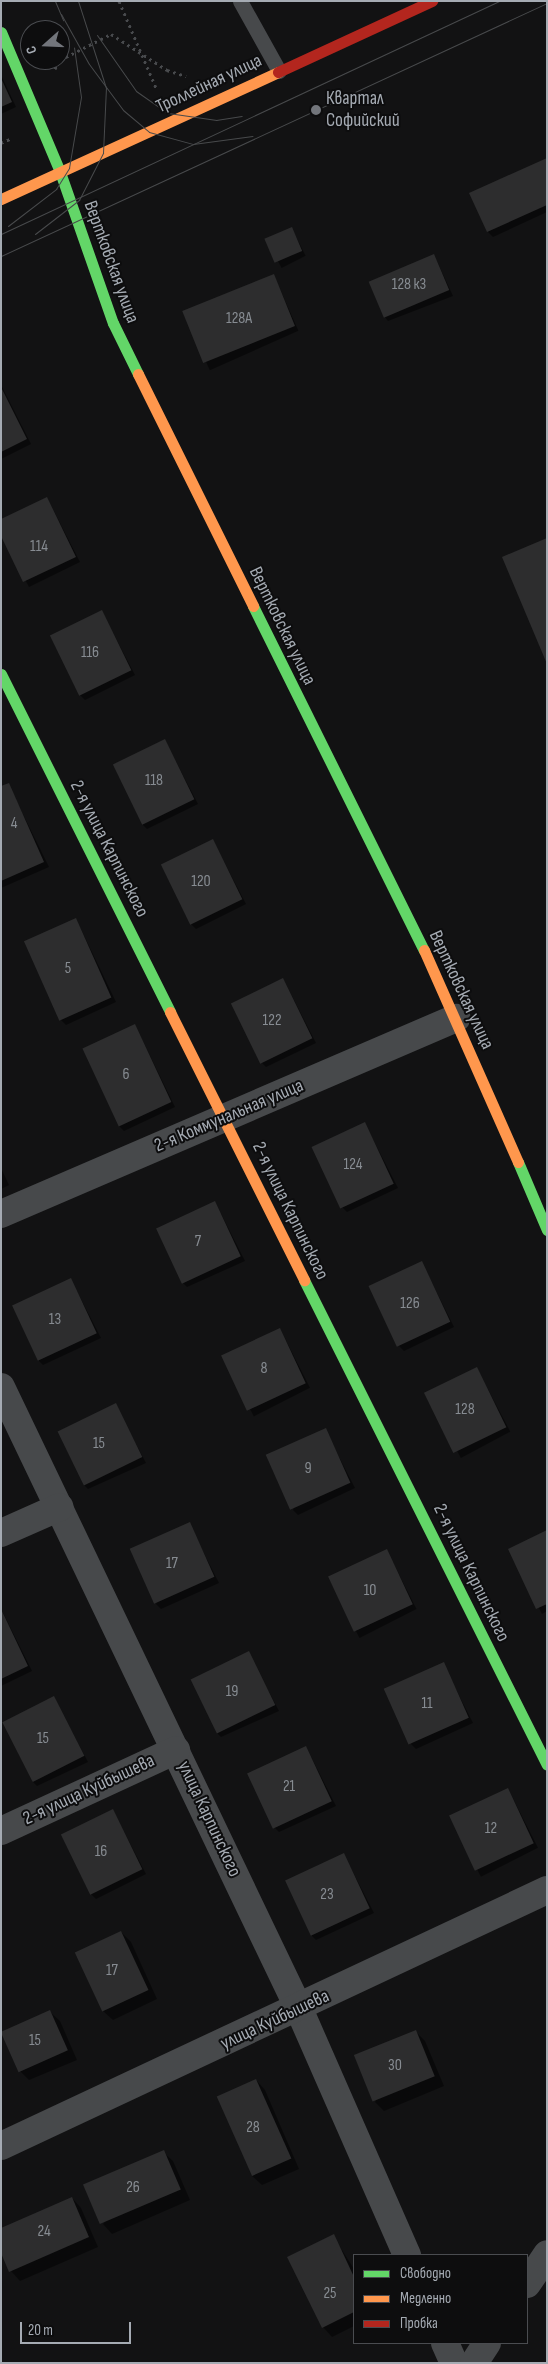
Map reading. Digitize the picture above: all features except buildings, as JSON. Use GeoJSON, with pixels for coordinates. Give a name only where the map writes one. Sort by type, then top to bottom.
{"type":"FeatureCollection","features":[{"type":"Feature","properties":{"kind":"street","name":"Троллейная улица"},"geometry":{"type":"LineString","coordinates":[[1,200],[432,1]]}},
{"type":"Feature","properties":{"kind":"street","name":"Вертковская улица"},"geometry":{"type":"LineString","coordinates":[[1,32],[60,172],[113,323],[457,1018],[547,1230]]}},
{"type":"Feature","properties":{"kind":"street","name":"2-я улица Карпинского"},"geometry":{"type":"LineString","coordinates":[[1,674],[547,1764]]}},
{"type":"Feature","properties":{"kind":"street","name":"2-я Коммунальная улица"},"geometry":{"type":"LineString","coordinates":[[1,1214],[457,1018]]}},
{"type":"Feature","properties":{"kind":"street","name":"улица Карпинского"},"geometry":{"type":"LineString","coordinates":[[1,1388],[60,1507],[298,2010],[407,2254]]}},
{"type":"Feature","properties":{"kind":"street"},"geometry":{"type":"LineString","coordinates":[[1,1533],[60,1507]]}},
{"type":"Feature","properties":{"kind":"street","name":"2-я улица Куйбышева"},"geometry":{"type":"LineString","coordinates":[[1,1831],[176,1750]]}},
{"type":"Feature","properties":{"kind":"street","name":"улица Куйбышева"},"geometry":{"type":"LineString","coordinates":[[1,2146],[298,2010],[547,1890]]}},
{"type":"Feature","properties":{"kind":"street"},"geometry":{"type":"LineString","coordinates":[[528,2282],[547,2254]]}},
{"type":"Feature","properties":{"kind":"street"},"geometry":{"type":"LineString","coordinates":[[445,2344],[454,2363]]}},
{"type":"Feature","properties":{"kind":"street"},"geometry":{"type":"LineString","coordinates":[[474,2363],[486,2344]]}},
{"type":"Feature","properties":{"kind":"lane"},"geometry":{"type":"LineString","coordinates":[[240,1],[279,71]]}},
{"type":"Feature","properties":{"kind":"path"},"geometry":{"type":"LineString","coordinates":[[119,1],[171,122]]}},
{"type":"Feature","properties":{"kind":"path"},"geometry":{"type":"LineString","coordinates":[[70,55],[111,34],[167,70],[190,77]]}},
{"type":"Feature","properties":{"kind":"path"},"geometry":{"type":"LineString","coordinates":[[1,143],[6,141]]}},
{"type":"Feature","properties":{"kind":"tram line"},"geometry":{"type":"LineString","coordinates":[[55,1],[63,20]]}},
{"type":"Feature","properties":{"kind":"tram line"},"geometry":{"type":"LineString","coordinates":[[35,234],[79,200],[103,153],[106,88],[78,1]]}},
{"type":"Feature","properties":{"kind":"tram line"},"geometry":{"type":"LineString","coordinates":[[1,234],[499,1]]}},
{"type":"Feature","properties":{"kind":"tram line"},"geometry":{"type":"LineString","coordinates":[[1,256],[547,3]]}},
{"type":"Feature","properties":{"kind":"tram line"},"geometry":{"type":"LineString","coordinates":[[61,14],[89,64],[123,110],[149,132],[193,144],[252,136]]}},
{"type":"Feature","properties":{"kind":"tram line"},"geometry":{"type":"LineString","coordinates":[[97,35],[136,91],[168,113],[216,120],[242,116]]}},
{"type":"Feature","properties":{"kind":"tram line"},"geometry":{"type":"LineString","coordinates":[[8,226],[56,189],[69,168],[81,97],[74,47]]}},
{"type":"Feature","properties":{"kind":"traffic: fast"},"geometry":{"type":"LineString","coordinates":[[1,32],[60,172],[113,323],[138,374]]}},
{"type":"Feature","properties":{"kind":"traffic: fast"},"geometry":{"type":"LineString","coordinates":[[253,606],[424,950]]}},
{"type":"Feature","properties":{"kind":"traffic: fast"},"geometry":{"type":"LineString","coordinates":[[1,674],[170,1012]]}},
{"type":"Feature","properties":{"kind":"traffic: fast"},"geometry":{"type":"LineString","coordinates":[[518,1162],[547,1230]]}},
{"type":"Feature","properties":{"kind":"traffic: fast"},"geometry":{"type":"LineString","coordinates":[[304,1280],[547,1765]]}},
{"type":"Feature","properties":{"kind":"traffic: slow"},"geometry":{"type":"LineString","coordinates":[[1,199],[278,72]]}},
{"type":"Feature","properties":{"kind":"traffic: slow"},"geometry":{"type":"LineString","coordinates":[[138,374],[253,606]]}},
{"type":"Feature","properties":{"kind":"traffic: slow"},"geometry":{"type":"LineString","coordinates":[[424,950],[518,1162]]}},
{"type":"Feature","properties":{"kind":"traffic: slow"},"geometry":{"type":"LineString","coordinates":[[170,1012],[304,1280]]}},
{"type":"Feature","properties":{"kind":"traffic: jam"},"geometry":{"type":"LineString","coordinates":[[278,72],[432,1]]}},
{"type":"Feature","properties":{"kind":"place","name":"Квартал Софийский"},"geometry":{"type":"Point","coordinates":[316,110]}}]}
